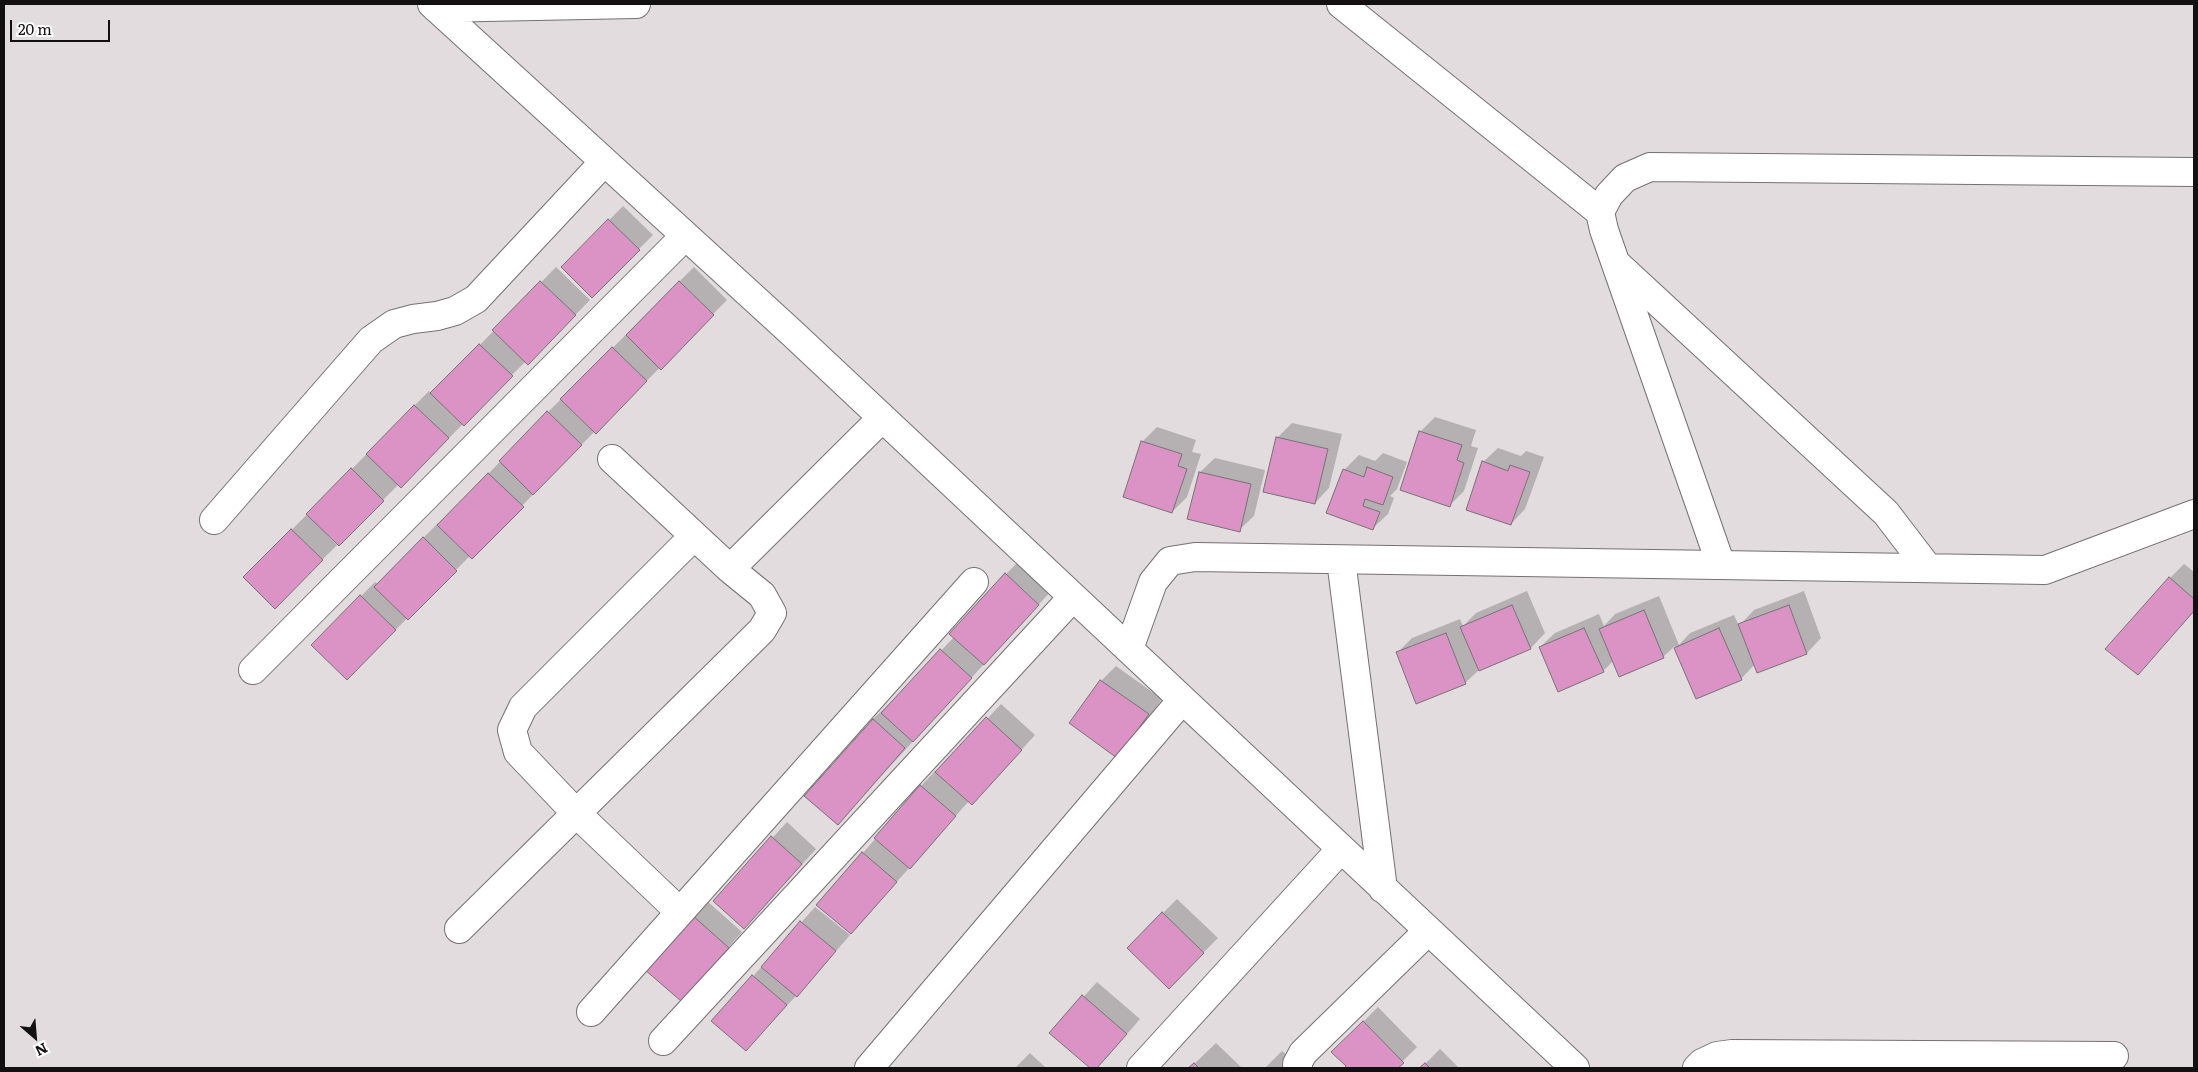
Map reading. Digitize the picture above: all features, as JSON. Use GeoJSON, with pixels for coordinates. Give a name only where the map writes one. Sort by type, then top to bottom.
{"type":"FeatureCollection","features":[{"type":"Feature","properties":{"kind":"street"},"geometry":{"type":"LineString","coordinates":[[434,6],[636,4]]}},
{"type":"Feature","properties":{"kind":"street"},"geometry":{"type":"LineString","coordinates":[[1342,4],[1600,212],[1609,248],[1616,263],[1721,565]]}},
{"type":"Feature","properties":{"kind":"street"},"geometry":{"type":"LineString","coordinates":[[434,6],[882,418],[1575,1068]]}},
{"type":"Feature","properties":{"kind":"street"},"geometry":{"type":"LineString","coordinates":[[214,520],[371,340],[394,324],[413,318],[437,316],[455,311],[476,299],[604,162]]}},
{"type":"Feature","properties":{"kind":"street"},"geometry":{"type":"LineString","coordinates":[[1600,212],[1608,195],[1625,178],[1650,167],[2194,172]]}},
{"type":"Feature","properties":{"kind":"street"},"geometry":{"type":"LineString","coordinates":[[253,670],[685,236]]}},
{"type":"Feature","properties":{"kind":"street"},"geometry":{"type":"LineString","coordinates":[[1616,263],[1886,513],[1928,568]]}},
{"type":"Feature","properties":{"kind":"street"},"geometry":{"type":"LineString","coordinates":[[730,569],[882,418]]}},
{"type":"Feature","properties":{"kind":"street"},"geometry":{"type":"LineString","coordinates":[[459,929],[762,630],[772,613],[762,595],[730,569],[612,460]]}},
{"type":"Feature","properties":{"kind":"street"},"geometry":{"type":"LineString","coordinates":[[1129,650],[1153,582],[1170,561],[1195,557],[2045,570],[2194,514]]}},
{"type":"Feature","properties":{"kind":"street"},"geometry":{"type":"LineString","coordinates":[[680,912],[576,813],[518,752],[512,730],[523,708],[694,536]]}},
{"type":"Feature","properties":{"kind":"street"},"geometry":{"type":"LineString","coordinates":[[1341,560],[1384,889]]}},
{"type":"Feature","properties":{"kind":"street"},"geometry":{"type":"LineString","coordinates":[[591,1012],[974,582]]}},
{"type":"Feature","properties":{"kind":"street"},"geometry":{"type":"LineString","coordinates":[[663,1041],[1073,597]]}},
{"type":"Feature","properties":{"kind":"street"},"geometry":{"type":"LineString","coordinates":[[869,1068],[1182,700]]}},
{"type":"Feature","properties":{"kind":"street"},"geometry":{"type":"LineString","coordinates":[[1141,1068],[1341,849]]}},
{"type":"Feature","properties":{"kind":"street"},"geometry":{"type":"LineString","coordinates":[[1298,1068],[1297,1064],[1303,1053],[1428,931]]}},
{"type":"Feature","properties":{"kind":"street"},"geometry":{"type":"LineString","coordinates":[[1696,1068],[1717,1056],[1732,1054],[2114,1056]]}},
{"type":"Feature","properties":{"kind":"building"},"geometry":{"type":"Polygon","coordinates":[[[608,219],[640,250],[592,298],[561,267],[608,219]]]}},
{"type":"Feature","properties":{"kind":"building"},"geometry":{"type":"Polygon","coordinates":[[[540,281],[576,315],[528,365],[492,330],[540,281]]]}},
{"type":"Feature","properties":{"kind":"building"},"geometry":{"type":"Polygon","coordinates":[[[679,281],[714,315],[661,370],[626,335],[679,281]]]}},
{"type":"Feature","properties":{"kind":"building"},"geometry":{"type":"Polygon","coordinates":[[[479,344],[513,376],[464,426],[430,393],[479,344]]]}},
{"type":"Feature","properties":{"kind":"building"},"geometry":{"type":"Polygon","coordinates":[[[612,347],[647,381],[596,434],[560,399],[612,347]]]}},
{"type":"Feature","properties":{"kind":"building"},"geometry":{"type":"Polygon","coordinates":[[[414,405],[449,438],[401,488],[366,454],[414,405]]]}},
{"type":"Feature","properties":{"kind":"building"},"geometry":{"type":"Polygon","coordinates":[[[547,411],[582,445],[533,495],[499,461],[547,411]]]}},
{"type":"Feature","properties":{"kind":"building"},"geometry":{"type":"Polygon","coordinates":[[[1419,431],[1462,445],[1457,460],[1464,463],[1450,507],[1400,490],[1419,431]]]}},
{"type":"Feature","properties":{"kind":"building"},"geometry":{"type":"Polygon","coordinates":[[[1276,437],[1328,449],[1315,504],[1263,492],[1276,437]]]}},
{"type":"Feature","properties":{"kind":"building"},"geometry":{"type":"Polygon","coordinates":[[[1141,441],[1182,454],[1178,466],[1187,469],[1172,513],[1123,497],[1141,441]]]}},
{"type":"Feature","properties":{"kind":"building"},"geometry":{"type":"Polygon","coordinates":[[[1482,461],[1508,471],[1510,465],[1530,472],[1511,525],[1466,510],[1482,461]]]}},
{"type":"Feature","properties":{"kind":"building"},"geometry":{"type":"Polygon","coordinates":[[[1367,467],[1393,477],[1383,505],[1365,499],[1363,506],[1380,512],[1373,530],[1326,513],[1343,469],[1364,477],[1367,467]]]}},
{"type":"Feature","properties":{"kind":"building"},"geometry":{"type":"Polygon","coordinates":[[[351,468],[384,501],[339,546],[306,514],[351,468]]]}},
{"type":"Feature","properties":{"kind":"building"},"geometry":{"type":"Polygon","coordinates":[[[1199,472],[1251,484],[1240,532],[1187,519],[1199,472]]]}},
{"type":"Feature","properties":{"kind":"building"},"geometry":{"type":"Polygon","coordinates":[[[488,473],[524,507],[472,559],[437,525],[488,473]]]}},
{"type":"Feature","properties":{"kind":"building"},"geometry":{"type":"Polygon","coordinates":[[[291,529],[323,560],[275,609],[243,577],[291,529]]]}},
{"type":"Feature","properties":{"kind":"building"},"geometry":{"type":"Polygon","coordinates":[[[423,537],[457,571],[408,620],[374,587],[423,537]]]}},
{"type":"Feature","properties":{"kind":"building"},"geometry":{"type":"Polygon","coordinates":[[[1005,573],[1039,605],[984,665],[949,634],[1005,573]]]}},
{"type":"Feature","properties":{"kind":"building"},"geometry":{"type":"Polygon","coordinates":[[[2169,577],[2194,599],[2194,611],[2138,675],[2105,649],[2169,577]]]}},
{"type":"Feature","properties":{"kind":"building"},"geometry":{"type":"Polygon","coordinates":[[[360,595],[396,630],[347,680],[311,645],[360,595]]]}},
{"type":"Feature","properties":{"kind":"building"},"geometry":{"type":"Polygon","coordinates":[[[1512,605],[1531,649],[1479,671],[1460,627],[1512,605]]]}},
{"type":"Feature","properties":{"kind":"building"},"geometry":{"type":"Polygon","coordinates":[[[1789,605],[1807,654],[1757,673],[1738,624],[1789,605]]]}},
{"type":"Feature","properties":{"kind":"building"},"geometry":{"type":"Polygon","coordinates":[[[1644,610],[1664,658],[1619,677],[1599,629],[1644,610]]]}},
{"type":"Feature","properties":{"kind":"building"},"geometry":{"type":"Polygon","coordinates":[[[1584,628],[1604,672],[1558,692],[1539,647],[1584,628]]]}},
{"type":"Feature","properties":{"kind":"building"},"geometry":{"type":"Polygon","coordinates":[[[1719,628],[1742,680],[1696,699],[1674,648],[1719,628]]]}},
{"type":"Feature","properties":{"kind":"building"},"geometry":{"type":"Polygon","coordinates":[[[1446,633],[1466,684],[1416,704],[1396,652],[1446,633]]]}},
{"type":"Feature","properties":{"kind":"building"},"geometry":{"type":"Polygon","coordinates":[[[940,649],[972,678],[913,742],[881,713],[940,649]]]}},
{"type":"Feature","properties":{"kind":"building"},"geometry":{"type":"Polygon","coordinates":[[[1100,680],[1149,714],[1117,758],[1069,723],[1100,680]]]}},
{"type":"Feature","properties":{"kind":"building"},"geometry":{"type":"Polygon","coordinates":[[[986,717],[1022,750],[972,805],[935,772],[986,717]]]}},
{"type":"Feature","properties":{"kind":"building"},"geometry":{"type":"Polygon","coordinates":[[[873,719],[905,748],[838,825],[804,796],[873,719]]]}},
{"type":"Feature","properties":{"kind":"building"},"geometry":{"type":"Polygon","coordinates":[[[920,785],[956,816],[910,869],[874,838],[920,785]]]}},
{"type":"Feature","properties":{"kind":"building"},"geometry":{"type":"Polygon","coordinates":[[[771,836],[802,864],[744,929],[713,901],[771,836]]]}},
{"type":"Feature","properties":{"kind":"building"},"geometry":{"type":"Polygon","coordinates":[[[862,852],[897,882],[851,934],[816,905],[862,852]]]}},
{"type":"Feature","properties":{"kind":"building"},"geometry":{"type":"Polygon","coordinates":[[[1162,912],[1204,953],[1169,989],[1127,948],[1162,912]]]}},
{"type":"Feature","properties":{"kind":"building"},"geometry":{"type":"Polygon","coordinates":[[[692,915],[729,948],[681,1001],[644,969],[692,915]]]}},
{"type":"Feature","properties":{"kind":"building"},"geometry":{"type":"Polygon","coordinates":[[[800,921],[836,951],[797,997],[761,967],[800,921]]]}},
{"type":"Feature","properties":{"kind":"building"},"geometry":{"type":"Polygon","coordinates":[[[752,975],[787,1005],[746,1051],[711,1021],[752,975]]]}},
{"type":"Feature","properties":{"kind":"building"},"geometry":{"type":"Polygon","coordinates":[[[1082,995],[1127,1034],[1097,1068],[1090,1068],[1049,1033],[1082,995]]]}},
{"type":"Feature","properties":{"kind":"building"},"geometry":{"type":"Polygon","coordinates":[[[1363,1021],[1404,1063],[1398,1068],[1345,1068],[1346,1066],[1331,1052],[1363,1021]]]}},
{"type":"Feature","properties":{"kind":"building"},"geometry":{"type":"Polygon","coordinates":[[[1194,1063],[1199,1068],[1188,1068],[1194,1063]]]}},
{"type":"Feature","properties":{"kind":"building"},"geometry":{"type":"Polygon","coordinates":[[[1425,1063],[1430,1068],[1419,1068],[1425,1063]]]}}]}
